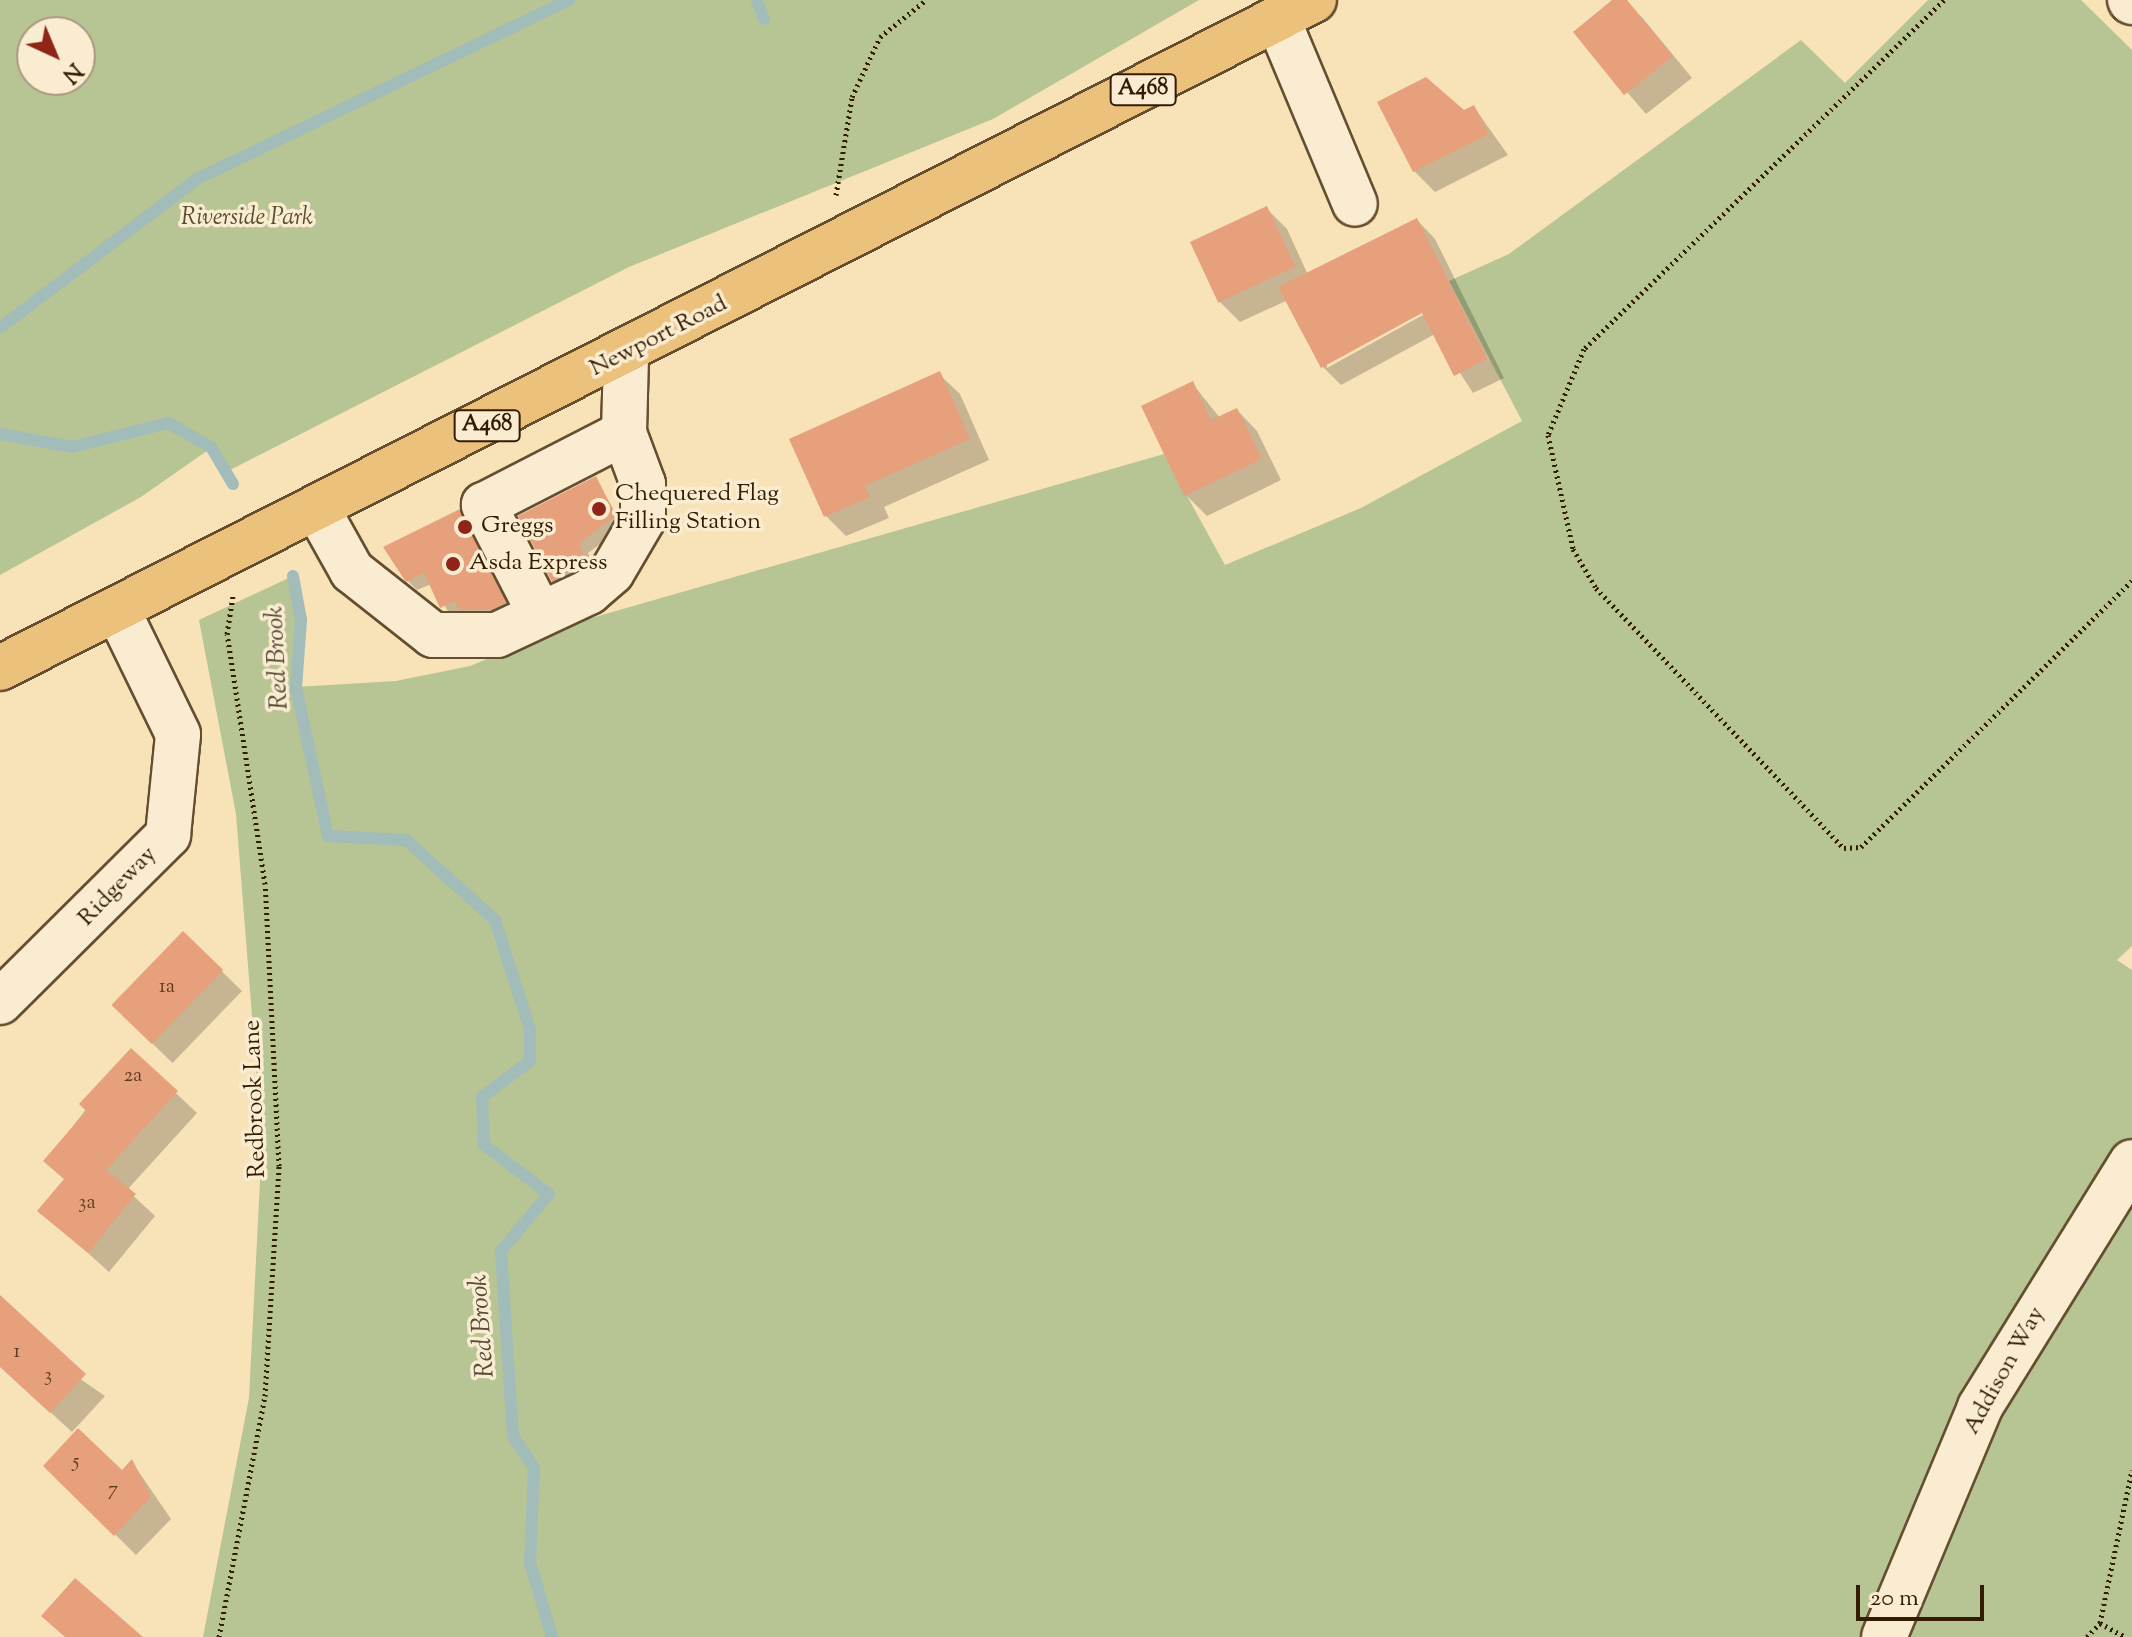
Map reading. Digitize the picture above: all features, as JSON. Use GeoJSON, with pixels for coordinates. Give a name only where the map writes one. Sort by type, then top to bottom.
{"type":"FeatureCollection","features":[{"type":"Feature","properties":{"kind":"main road","name":"Newport Road"},"geometry":{"type":"LineString","coordinates":[[0,668],[217,564],[1296,10]]}},
{"type":"Feature","properties":{"kind":"street"},"geometry":{"type":"LineString","coordinates":[[1296,10],[1355,204]]}},
{"type":"Feature","properties":{"kind":"street"},"geometry":{"type":"LineString","coordinates":[[319,512],[352,571],[433,635],[497,635],[589,592],[612,572],[643,519],[643,484],[624,433],[626,354]]}},
{"type":"Feature","properties":{"kind":"street"},"geometry":{"type":"LineString","coordinates":[[540,614],[484,505],[624,433]]}},
{"type":"Feature","properties":{"kind":"street","name":"Ridgeway"},"geometry":{"type":"LineString","coordinates":[[0,1002],[168,835],[178,734],[119,613]]}},
{"type":"Feature","properties":{"kind":"street","name":"Addison Way"},"geometry":{"type":"LineString","coordinates":[[1884,1637],[1980,1407],[2132,1162]]}},
{"type":"Feature","properties":{"kind":"path"},"geometry":{"type":"LineString","coordinates":[[835,205],[852,97],[880,37],[926,0]]}},
{"type":"Feature","properties":{"kind":"path"},"geometry":{"type":"LineString","coordinates":[[1944,0],[1584,349],[1548,435],[1573,549],[1596,588],[1844,848],[1861,847],[2132,581]]}},
{"type":"Feature","properties":{"kind":"path","name":"Redbrook Lane"},"geometry":{"type":"LineString","coordinates":[[217,564],[236,603],[227,634],[265,884],[279,1166],[265,1396],[219,1637]]}},
{"type":"Feature","properties":{"kind":"path"},"geometry":{"type":"LineString","coordinates":[[2087,1637],[2100,1623],[2132,1470]]}},
{"type":"Feature","properties":{"kind":"path"},"geometry":{"type":"LineString","coordinates":[[2100,1623],[2125,1637]]}},
{"type":"Feature","properties":{"kind":"green space","name":"Riverside Park"},"geometry":{"type":"Polygon","coordinates":[[[0,0],[1199,0],[993,119],[629,267],[226,472],[211,448],[141,497],[0,575],[0,0]]]}},
{"type":"Feature","properties":{"kind":"green space"},"geometry":{"type":"Polygon","coordinates":[[[1928,0],[2081,0],[2132,50],[2132,946],[2117,960],[2132,970],[2132,1637],[203,1637],[249,1398],[262,1142],[236,814],[199,620],[293,576],[301,620],[296,687],[396,681],[470,666],[581,621],[1164,454],[1225,565],[1361,508],[1522,421],[1449,281],[1509,254],[1801,40],[1845,83],[1928,0]]]}},
{"type":"Feature","properties":{"kind":"building"},"geometry":{"type":"Polygon","coordinates":[[[1612,0],[1627,0],[1673,56],[1624,95],[1573,32],[1612,0]]]}},
{"type":"Feature","properties":{"kind":"building"},"geometry":{"type":"Polygon","coordinates":[[[1426,77],[1464,110],[1474,105],[1489,134],[1413,172],[1377,102],[1426,77]]]}},
{"type":"Feature","properties":{"kind":"building"},"geometry":{"type":"Polygon","coordinates":[[[1267,206],[1295,267],[1218,303],[1190,242],[1267,206]]]}},
{"type":"Feature","properties":{"kind":"building"},"geometry":{"type":"Polygon","coordinates":[[[1417,218],[1487,359],[1454,376],[1422,313],[1321,368],[1278,287],[1417,218]]]}},
{"type":"Feature","properties":{"kind":"building"},"geometry":{"type":"Polygon","coordinates":[[[940,371],[970,439],[865,486],[870,497],[824,517],[789,439],[940,371]]]}},
{"type":"Feature","properties":{"kind":"building"},"geometry":{"type":"Polygon","coordinates":[[[1193,381],[1211,420],[1237,408],[1262,459],[1184,496],[1141,406],[1193,381]]]}},
{"type":"Feature","properties":{"kind":"building"},"geometry":{"type":"Polygon","coordinates":[[[596,476],[616,516],[579,543],[587,561],[552,582],[518,516],[596,476]]]}},
{"type":"Feature","properties":{"kind":"building"},"geometry":{"type":"Polygon","coordinates":[[[460,509],[506,603],[491,610],[459,610],[455,601],[440,608],[424,573],[406,582],[383,547],[460,509]]]}},
{"type":"Feature","properties":{"kind":"building"},"geometry":{"type":"Polygon","coordinates":[[[183,931],[223,970],[152,1044],[111,1005],[183,931]]]}},
{"type":"Feature","properties":{"kind":"building"},"geometry":{"type":"Polygon","coordinates":[[[131,1048],[178,1091],[106,1170],[136,1194],[88,1253],[37,1211],[64,1179],[43,1161],[86,1111],[79,1104],[131,1048]]]}},
{"type":"Feature","properties":{"kind":"building"},"geometry":{"type":"Polygon","coordinates":[[[0,1295],[86,1374],[50,1413],[0,1367],[0,1295]]]}},
{"type":"Feature","properties":{"kind":"building"},"geometry":{"type":"Polygon","coordinates":[[[78,1428],[122,1470],[132,1459],[151,1497],[114,1536],[43,1466],[78,1428]]]}},
{"type":"Feature","properties":{"kind":"building"},"geometry":{"type":"Polygon","coordinates":[[[75,1578],[143,1637],[65,1637],[41,1616],[75,1578]]]}},
{"type":"Feature","properties":{"kind":"waterway"},"geometry":{"type":"LineString","coordinates":[[0,328],[197,179],[569,0]]}},
{"type":"Feature","properties":{"kind":"waterway"},"geometry":{"type":"LineString","coordinates":[[757,0],[764,19]]}},
{"type":"Feature","properties":{"kind":"waterway","name":"Red Brook"},"geometry":{"type":"LineString","coordinates":[[0,434],[72,447],[168,423],[211,447],[233,484]]}},
{"type":"Feature","properties":{"kind":"waterway","name":"Red Brook"},"geometry":{"type":"LineString","coordinates":[[293,576],[301,620],[296,688],[328,836],[406,840],[495,920],[530,1030],[530,1061],[482,1097],[484,1145],[549,1194],[501,1251],[513,1436],[534,1468],[530,1562],[552,1637]]}},
{"type":"Feature","properties":{"kind":"place","name":"Chequered Flag Filling Station"},"geometry":{"type":"Point","coordinates":[599,509]}},
{"type":"Feature","properties":{"kind":"place","name":"Greggs"},"geometry":{"type":"Point","coordinates":[465,527]}},
{"type":"Feature","properties":{"kind":"place","name":"Asda Express"},"geometry":{"type":"Point","coordinates":[453,564]}}]}
